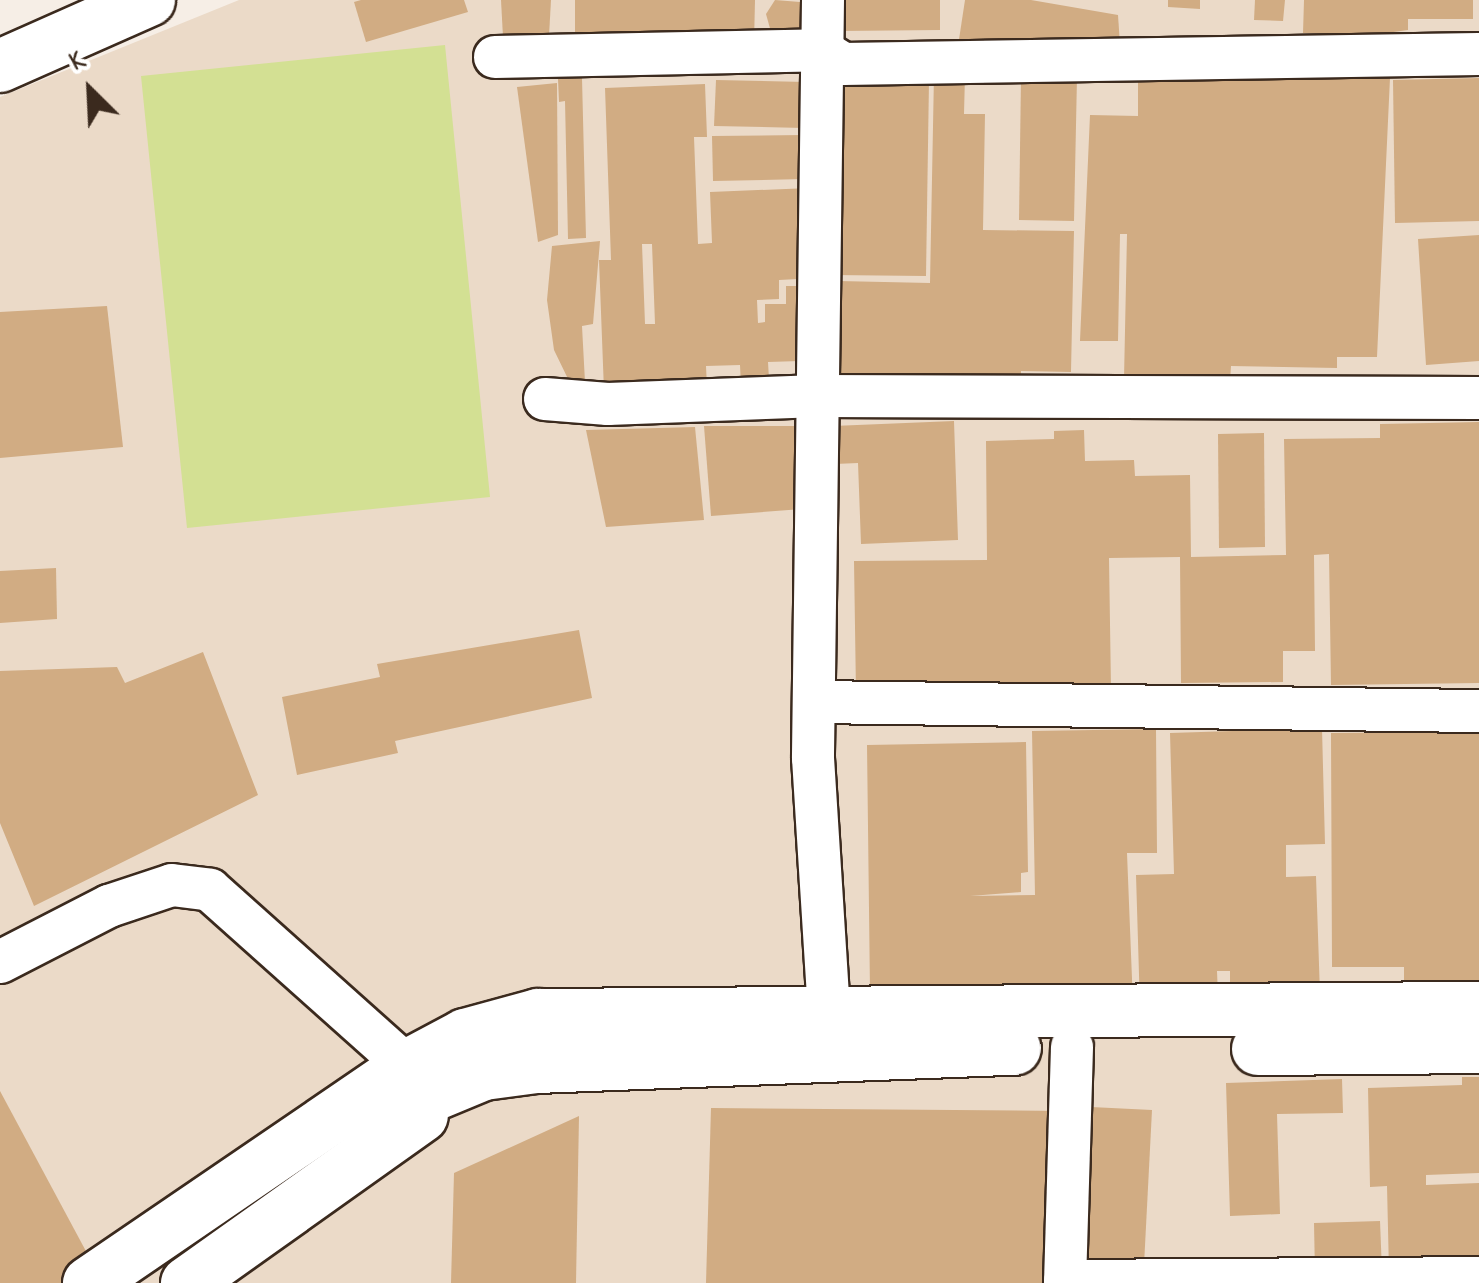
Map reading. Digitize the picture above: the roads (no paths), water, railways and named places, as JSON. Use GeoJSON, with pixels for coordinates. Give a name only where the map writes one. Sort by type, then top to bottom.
{"type":"FeatureCollection","features":[{"type":"Feature","properties":{"kind":"main road"},"geometry":{"type":"LineString","coordinates":[[0,66],[149,0]]}},
{"type":"Feature","properties":{"kind":"main road"},"geometry":{"type":"LineString","coordinates":[[89,1283],[407,1066],[465,1035],[538,1015],[1479,1008]]}},
{"type":"Feature","properties":{"kind":"main road"},"geometry":{"type":"LineString","coordinates":[[132,1283],[331,1139],[465,1035]]}},
{"type":"Feature","properties":{"kind":"main road"},"geometry":{"type":"LineString","coordinates":[[331,1139],[484,1074],[538,1067],[1072,1047],[1479,1047]]}},
{"type":"Feature","properties":{"kind":"main road"},"geometry":{"type":"LineString","coordinates":[[186,1283],[428,1112],[480,1084],[538,1067]]}},
{"type":"Feature","properties":{"kind":"street"},"geometry":{"type":"LineString","coordinates":[[822,0],[814,702],[829,1014]]}},
{"type":"Feature","properties":{"kind":"street"},"geometry":{"type":"LineString","coordinates":[[496,57],[821,50],[842,64],[1479,54]]}},
{"type":"Feature","properties":{"kind":"street"},"geometry":{"type":"LineString","coordinates":[[545,400],[608,404],[818,396],[1479,398]]}},
{"type":"Feature","properties":{"kind":"street"},"geometry":{"type":"LineString","coordinates":[[814,702],[1479,711]]}},
{"type":"Feature","properties":{"kind":"street"},"geometry":{"type":"LineString","coordinates":[[0,962],[108,906],[172,886],[210,890],[407,1066]]}},
{"type":"Feature","properties":{"kind":"street"},"geometry":{"type":"LineString","coordinates":[[1072,1047],[1065,1282],[1479,1278]]}}]}
